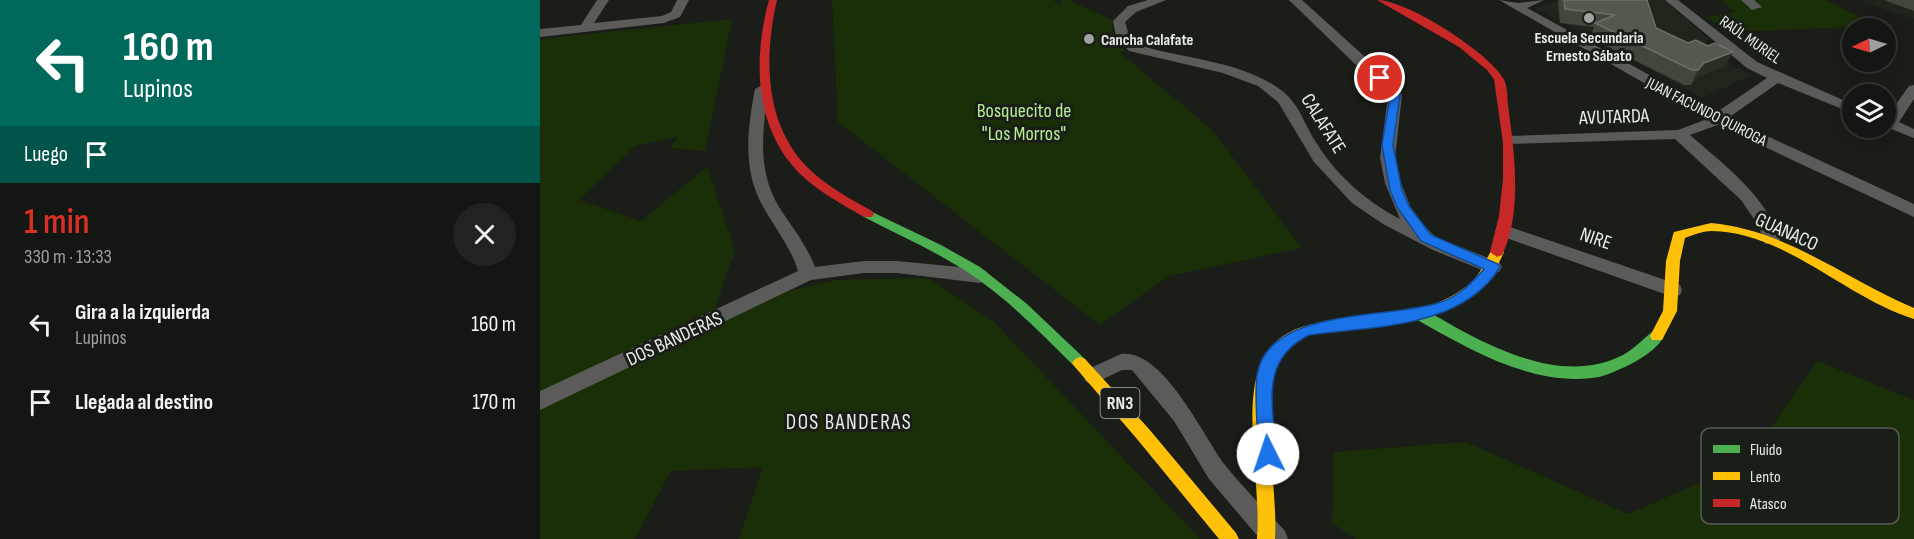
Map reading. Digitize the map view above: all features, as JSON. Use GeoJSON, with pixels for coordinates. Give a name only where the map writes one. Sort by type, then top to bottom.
{"type":"FeatureCollection","features":[{"type":"Feature","properties":{"kind":"main road","name":"RN3"},"geometry":{"type":"LineString","coordinates":[[773,0],[766,45],[764,84],[767,111],[773,128],[792,159],[804,173],[840,198],[925,240],[984,277],[1093,376],[1118,402],[1230,539]]}},
{"type":"Feature","properties":{"kind":"main road","name":"RN3"},"geometry":{"type":"LineString","coordinates":[[766,45],[783,0]]}},
{"type":"Feature","properties":{"kind":"main road"},"geometry":{"type":"LineString","coordinates":[[1270,536],[1271,500],[1264,407],[1265,374],[1273,355],[1291,338],[1306,330],[1419,314],[1448,305],[1475,289],[1493,267],[1504,231],[1510,141],[1499,79],[1476,57],[1410,14],[1381,0]]}},
{"type":"Feature","properties":{"kind":"main road","name":"GUANACO"},"geometry":{"type":"LineString","coordinates":[[1419,314],[1482,349],[1526,369],[1550,373],[1590,372],[1617,364],[1638,354],[1654,340],[1670,314],[1673,290],[1672,246],[1679,235],[1705,228],[1728,229],[1771,240],[1866,294],[1914,314]]}},
{"type":"Feature","properties":{"kind":"street"},"geometry":{"type":"LineString","coordinates":[[585,28],[603,0]]}},
{"type":"Feature","properties":{"kind":"street"},"geometry":{"type":"LineString","coordinates":[[540,33],[664,19],[676,14],[683,0]]}},
{"type":"Feature","properties":{"kind":"street"},"geometry":{"type":"LineString","coordinates":[[1295,0],[1380,78],[1395,95],[1387,145],[1389,163],[1403,207],[1426,238]]}},
{"type":"Feature","properties":{"kind":"street"},"geometry":{"type":"LineString","coordinates":[[1511,4],[1538,0]]}},
{"type":"Feature","properties":{"kind":"street","name":"RAÚL MURIEL"},"geometry":{"type":"LineString","coordinates":[[1671,0],[1734,52],[1777,78],[1842,105]]}},
{"type":"Feature","properties":{"kind":"street","name":"CALAFATE"},"geometry":{"type":"LineString","coordinates":[[1152,1],[1132,9],[1119,21],[1118,28],[1134,48],[1246,77],[1277,93],[1284,99],[1308,142],[1344,189],[1385,220],[1493,267]]}},
{"type":"Feature","properties":{"kind":"street","name":"JUAN FACUNDO QUIROGA"},"geometry":{"type":"LineString","coordinates":[[1511,4],[1716,118],[1914,211]]}},
{"type":"Feature","properties":{"kind":"street","name":"AVUTARDA"},"geometry":{"type":"LineString","coordinates":[[1510,141],[1679,134],[1708,124],[1777,78]]}},
{"type":"Feature","properties":{"kind":"street"},"geometry":{"type":"LineString","coordinates":[[764,84],[754,132],[754,156],[759,179],[772,208],[800,248],[808,274]]}},
{"type":"Feature","properties":{"kind":"street"},"geometry":{"type":"LineString","coordinates":[[1896,113],[1914,89]]}},
{"type":"Feature","properties":{"kind":"street"},"geometry":{"type":"LineString","coordinates":[[1896,126],[1914,134]]}},
{"type":"Feature","properties":{"kind":"street"},"geometry":{"type":"LineString","coordinates":[[1679,134],[1745,196],[1769,227],[1771,240]]}},
{"type":"Feature","properties":{"kind":"street","name":"NIRE"},"geometry":{"type":"LineString","coordinates":[[1504,231],[1673,290]]}},
{"type":"Feature","properties":{"kind":"street","name":"DOS BANDERAS"},"geometry":{"type":"LineString","coordinates":[[540,401],[808,274],[864,267],[897,267],[984,277]]}},
{"type":"Feature","properties":{"kind":"street"},"geometry":{"type":"LineString","coordinates":[[1093,376],[1122,361],[1132,360],[1139,364],[1182,416],[1217,472],[1270,536]]}},
{"type":"Feature","properties":{"kind":"shaded area"},"geometry":{"type":"Polygon","coordinates":[[[1558,0],[1664,0],[1709,39],[1699,48],[1752,75],[1702,98],[1536,8],[1558,0]]]}},
{"type":"Feature","properties":{"kind":"shaded area"},"geometry":{"type":"Polygon","coordinates":[[[1862,0],[1914,0],[1914,19],[1891,12],[1862,0]]]}},
{"type":"Feature","properties":{"kind":"green space","name":"Bosquecito de \"Los Morros\""},"geometry":{"type":"Polygon","coordinates":[[[832,0],[1052,0],[1060,4],[1061,0],[1069,0],[1112,20],[1112,31],[1125,51],[1118,51],[1211,129],[1302,248],[1169,276],[1100,325],[838,122],[832,0]]]}},
{"type":"Feature","properties":{"kind":"green space"},"geometry":{"type":"Polygon","coordinates":[[[1722,0],[1826,0],[1862,18],[1842,18],[1842,27],[1729,32],[1706,17],[1735,12],[1722,0]]]}},
{"type":"Feature","properties":{"kind":"green space"},"geometry":{"type":"Polygon","coordinates":[[[732,19],[705,151],[671,148],[677,137],[635,146],[579,200],[641,221],[707,167],[735,251],[715,308],[836,280],[929,278],[994,322],[1200,539],[739,539],[763,467],[671,471],[635,539],[540,539],[540,39],[732,19]]]}},
{"type":"Feature","properties":{"kind":"green space"},"geometry":{"type":"Polygon","coordinates":[[[1817,361],[1914,400],[1914,539],[1356,539],[1332,523],[1334,452],[1466,442],[1628,514],[1701,482],[1701,524],[1899,524],[1899,428],[1771,428],[1817,361]]]}},
{"type":"Feature","properties":{"kind":"building"},"geometry":{"type":"Polygon","coordinates":[[[1564,0],[1647,0],[1656,28],[1688,43],[1696,40],[1708,46],[1715,43],[1733,52],[1704,63],[1698,70],[1692,70],[1595,23],[1615,15],[1565,9],[1564,0]]]}},
{"type":"Feature","properties":{"kind":"traffic: fast"},"geometry":{"type":"LineString","coordinates":[[868,214],[975,270],[1022,307],[1080,363]]}},
{"type":"Feature","properties":{"kind":"traffic: fast"},"geometry":{"type":"LineString","coordinates":[[1419,314],[1507,359],[1538,368],[1570,373],[1600,370],[1630,359],[1657,336]]}},
{"type":"Feature","properties":{"kind":"traffic: slow"},"geometry":{"type":"LineString","coordinates":[[1657,336],[1670,311],[1673,261],[1679,235],[1711,227],[1736,230],[1762,237],[1787,248],[1890,304],[1914,314]]}},
{"type":"Feature","properties":{"kind":"traffic: slow"},"geometry":{"type":"LineString","coordinates":[[1266,539],[1267,497],[1262,408],[1266,370],[1272,357],[1287,340],[1300,332],[1322,327],[1414,316],[1456,301],[1473,288],[1487,272],[1497,252]]}},
{"type":"Feature","properties":{"kind":"traffic: slow"},"geometry":{"type":"LineString","coordinates":[[1080,363],[1143,434],[1230,539]]}},
{"type":"Feature","properties":{"kind":"traffic: jam"},"geometry":{"type":"LineString","coordinates":[[773,0],[765,55],[765,84],[769,110],[777,132],[788,152],[803,170],[822,186],[868,214]]}},
{"type":"Feature","properties":{"kind":"traffic: jam"},"geometry":{"type":"LineString","coordinates":[[1381,0],[1427,23],[1463,45],[1491,68],[1499,79],[1508,143],[1509,179],[1506,216],[1497,252]]}},
{"type":"Feature","properties":{"kind":"place","name":"Escuela Secundaria Ernesto Sábato"},"geometry":{"type":"Point","coordinates":[1589,18]}},
{"type":"Feature","properties":{"kind":"place","name":"Cancha Calafate"},"geometry":{"type":"Point","coordinates":[1089,39]}},
{"type":"Feature","properties":{"kind":"district","name":"DOS BANDERAS"},"geometry":{"type":"Point","coordinates":[849,422]}},
{"type":"Feature","properties":{"kind":"route"},"geometry":{"type":"LineString","coordinates":[[1268,454],[1264,407],[1265,374],[1273,355],[1291,338],[1306,330],[1419,314],[1448,305],[1484,282],[1493,267],[1426,238],[1403,207],[1389,163],[1387,145],[1395,95],[1380,78]]}}]}
